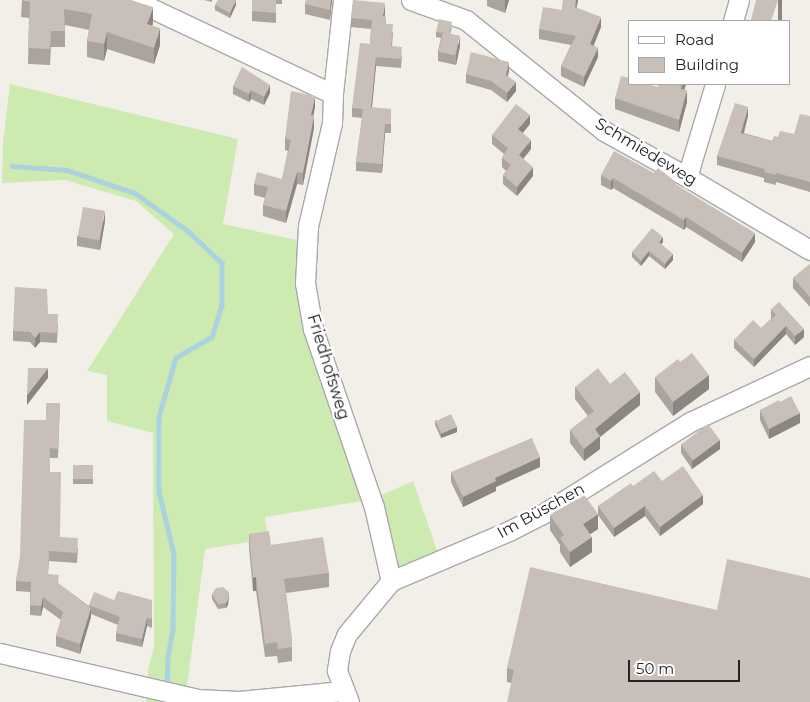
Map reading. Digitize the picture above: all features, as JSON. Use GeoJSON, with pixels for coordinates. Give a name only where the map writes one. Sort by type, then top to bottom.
{"type":"FeatureCollection","features":[{"type":"Feature","properties":{"kind":"street"},"geometry":{"type":"LineString","coordinates":[[134,0],[333,94]]}},
{"type":"Feature","properties":{"kind":"street","name":"Friedhofsweg"},"geometry":{"type":"LineString","coordinates":[[344,0],[333,94],[332,123],[308,226],[305,283],[313,329],[374,508],[391,580]]}},
{"type":"Feature","properties":{"kind":"street","name":"Schmiedeweg"},"geometry":{"type":"LineString","coordinates":[[411,0],[466,20],[604,131],[687,177],[810,250]]}},
{"type":"Feature","properties":{"kind":"street"},"geometry":{"type":"LineString","coordinates":[[733,20],[739,0]]}},
{"type":"Feature","properties":{"kind":"street"},"geometry":{"type":"LineString","coordinates":[[687,177],[715,85]]}},
{"type":"Feature","properties":{"kind":"street","name":"Im Büschen"},"geometry":{"type":"LineString","coordinates":[[346,697],[338,670],[340,651],[347,634],[391,580],[541,515],[690,422],[810,366]]}},
{"type":"Feature","properties":{"kind":"street"},"geometry":{"type":"LineString","coordinates":[[0,652],[197,699],[239,701],[346,697]]}},
{"type":"Feature","properties":{"kind":"green space"},"geometry":{"type":"Polygon","coordinates":[[[10,84],[238,139],[223,224],[301,241],[299,261],[375,498],[413,481],[439,556],[392,577],[374,499],[265,517],[268,539],[205,549],[185,702],[146,702],[148,670],[154,647],[153,433],[107,421],[107,375],[87,371],[174,234],[136,201],[65,180],[2,183],[3,142],[10,84]]]}},
{"type":"Feature","properties":{"kind":"building"},"geometry":{"type":"Polygon","coordinates":[[[22,0],[131,0],[153,7],[147,24],[160,28],[154,48],[107,32],[104,44],[87,41],[92,14],[64,9],[65,31],[51,31],[50,49],[28,48],[30,2],[22,0]]]}},
{"type":"Feature","properties":{"kind":"building"},"geometry":{"type":"Polygon","coordinates":[[[218,0],[236,0],[230,13],[215,5],[218,0]]]}},
{"type":"Feature","properties":{"kind":"building"},"geometry":{"type":"Polygon","coordinates":[[[252,0],[276,0],[276,13],[252,11],[252,0]]]}},
{"type":"Feature","properties":{"kind":"building"},"geometry":{"type":"Polygon","coordinates":[[[306,0],[331,0],[330,10],[305,4],[306,0]]]}},
{"type":"Feature","properties":{"kind":"building"},"geometry":{"type":"Polygon","coordinates":[[[353,0],[385,3],[383,16],[386,17],[385,24],[393,24],[391,46],[402,47],[401,59],[376,57],[371,107],[391,109],[391,124],[385,124],[382,164],[356,162],[363,109],[352,108],[360,43],[370,44],[372,20],[351,18],[353,0]]]}},
{"type":"Feature","properties":{"kind":"building"},"geometry":{"type":"Polygon","coordinates":[[[563,0],[576,0],[575,7],[601,17],[590,44],[598,48],[584,77],[561,66],[576,36],[539,29],[543,7],[562,10],[563,0]]]}},
{"type":"Feature","properties":{"kind":"building"},"geometry":{"type":"Polygon","coordinates":[[[756,0],[778,0],[771,20],[751,20],[756,0]]]}},
{"type":"Feature","properties":{"kind":"building"},"geometry":{"type":"Polygon","coordinates":[[[439,19],[452,22],[449,34],[436,32],[439,19]]]}},
{"type":"Feature","properties":{"kind":"building"},"geometry":{"type":"Polygon","coordinates":[[[443,32],[460,36],[455,55],[439,51],[443,32]]]}},
{"type":"Feature","properties":{"kind":"building"},"geometry":{"type":"Polygon","coordinates":[[[471,52],[509,62],[506,75],[516,82],[507,93],[491,81],[466,74],[471,52]]]}},
{"type":"Feature","properties":{"kind":"building"},"geometry":{"type":"Polygon","coordinates":[[[242,67],[270,85],[264,97],[251,90],[249,94],[233,86],[242,67]]]}},
{"type":"Feature","properties":{"kind":"building"},"geometry":{"type":"Polygon","coordinates":[[[621,76],[628,78],[628,85],[651,85],[658,87],[659,85],[682,85],[681,89],[687,90],[679,120],[615,98],[621,76]]]}},
{"type":"Feature","properties":{"kind":"building"},"geometry":{"type":"Polygon","coordinates":[[[291,91],[315,96],[311,115],[314,116],[303,173],[297,172],[286,211],[263,205],[268,187],[254,184],[257,172],[282,179],[291,140],[285,138],[291,91]]]}},
{"type":"Feature","properties":{"kind":"building"},"geometry":{"type":"Polygon","coordinates":[[[735,103],[748,107],[741,133],[772,141],[774,136],[778,137],[780,131],[794,134],[800,114],[810,116],[810,182],[776,173],[776,175],[764,172],[765,169],[717,156],[735,103]]]}},
{"type":"Feature","properties":{"kind":"building"},"geometry":{"type":"Polygon","coordinates":[[[516,104],[530,115],[518,129],[531,140],[519,155],[533,167],[517,187],[503,175],[511,165],[502,158],[508,148],[492,135],[516,104]]]}},
{"type":"Feature","properties":{"kind":"building"},"geometry":{"type":"Polygon","coordinates":[[[614,151],[654,173],[658,168],[676,182],[675,184],[755,233],[742,253],[686,217],[684,220],[613,178],[611,181],[601,175],[614,151]]]}},
{"type":"Feature","properties":{"kind":"building"},"geometry":{"type":"Polygon","coordinates":[[[83,207],[105,211],[99,240],[78,237],[83,207]]]}},
{"type":"Feature","properties":{"kind":"building"},"geometry":{"type":"Polygon","coordinates":[[[652,228],[663,237],[659,242],[673,254],[665,264],[649,251],[641,261],[632,252],[652,228]]]}},
{"type":"Feature","properties":{"kind":"building"},"geometry":{"type":"Polygon","coordinates":[[[810,264],[810,297],[793,278],[810,264]]]}},
{"type":"Feature","properties":{"kind":"building"},"geometry":{"type":"Polygon","coordinates":[[[15,287],[47,289],[48,314],[58,314],[57,333],[40,332],[35,338],[30,332],[13,331],[15,287]]]}},
{"type":"Feature","properties":{"kind":"building"},"geometry":{"type":"Polygon","coordinates":[[[779,302],[804,329],[795,336],[786,326],[754,359],[734,340],[753,320],[761,328],[776,315],[771,309],[779,302]]]}},
{"type":"Feature","properties":{"kind":"building"},"geometry":{"type":"Polygon","coordinates":[[[692,353],[709,375],[673,402],[655,377],[678,359],[680,362],[692,353]]]}},
{"type":"Feature","properties":{"kind":"building"},"geometry":{"type":"Polygon","coordinates":[[[28,368],[48,368],[27,395],[28,368]]]}},
{"type":"Feature","properties":{"kind":"building"},"geometry":{"type":"Polygon","coordinates":[[[598,368],[610,384],[625,372],[640,392],[595,429],[600,436],[584,449],[570,430],[594,411],[575,387],[598,368]]]}},
{"type":"Feature","properties":{"kind":"building"},"geometry":{"type":"Polygon","coordinates":[[[791,396],[800,413],[769,429],[760,410],[791,396]]]}},
{"type":"Feature","properties":{"kind":"building"},"geometry":{"type":"Polygon","coordinates":[[[46,403],[60,403],[58,449],[50,448],[50,472],[61,472],[60,537],[78,538],[77,553],[49,551],[48,574],[59,575],[58,583],[91,608],[80,644],[56,636],[63,612],[43,597],[41,606],[30,605],[31,582],[16,581],[20,555],[24,420],[46,420],[46,403]]]}},
{"type":"Feature","properties":{"kind":"building"},"geometry":{"type":"Polygon","coordinates":[[[451,414],[457,427],[442,434],[436,421],[451,414]]]}},
{"type":"Feature","properties":{"kind":"building"},"geometry":{"type":"Polygon","coordinates":[[[708,424],[720,440],[693,460],[681,444],[708,424]]]}},
{"type":"Feature","properties":{"kind":"building"},"geometry":{"type":"Polygon","coordinates":[[[532,438],[540,457],[495,478],[496,481],[463,497],[451,472],[532,438]]]}},
{"type":"Feature","properties":{"kind":"building"},"geometry":{"type":"Polygon","coordinates":[[[73,465],[93,465],[93,479],[73,479],[73,465]]]}},
{"type":"Feature","properties":{"kind":"building"},"geometry":{"type":"Polygon","coordinates":[[[683,466],[703,495],[660,527],[645,506],[614,528],[598,506],[631,483],[633,486],[654,471],[662,481],[683,466]]]}},
{"type":"Feature","properties":{"kind":"building"},"geometry":{"type":"Polygon","coordinates":[[[582,492],[598,514],[583,524],[592,537],[570,552],[560,538],[564,535],[550,515],[582,492]]]}},
{"type":"Feature","properties":{"kind":"building"},"geometry":{"type":"Polygon","coordinates":[[[269,531],[271,545],[323,537],[329,573],[284,579],[292,647],[278,649],[277,642],[265,644],[256,577],[253,578],[249,534],[269,531]]]}},
{"type":"Feature","properties":{"kind":"building"},"geometry":{"type":"Polygon","coordinates":[[[727,559],[810,578],[810,702],[507,702],[514,670],[507,668],[530,567],[717,610],[727,559]]]}},
{"type":"Feature","properties":{"kind":"building"},"geometry":{"type":"Polygon","coordinates":[[[223,587],[229,592],[228,600],[226,603],[218,604],[212,594],[216,588],[223,587]]]}},
{"type":"Feature","properties":{"kind":"building"},"geometry":{"type":"Polygon","coordinates":[[[118,591],[152,600],[152,619],[147,618],[142,639],[116,633],[120,617],[89,605],[94,592],[114,600],[118,591]]]}},
{"type":"Feature","properties":{"kind":"waterway"},"geometry":{"type":"LineString","coordinates":[[12,166],[67,170],[135,193],[188,231],[222,263],[222,305],[212,337],[176,358],[159,417],[159,492],[174,554],[173,629],[168,658],[167,688]]}}]}
